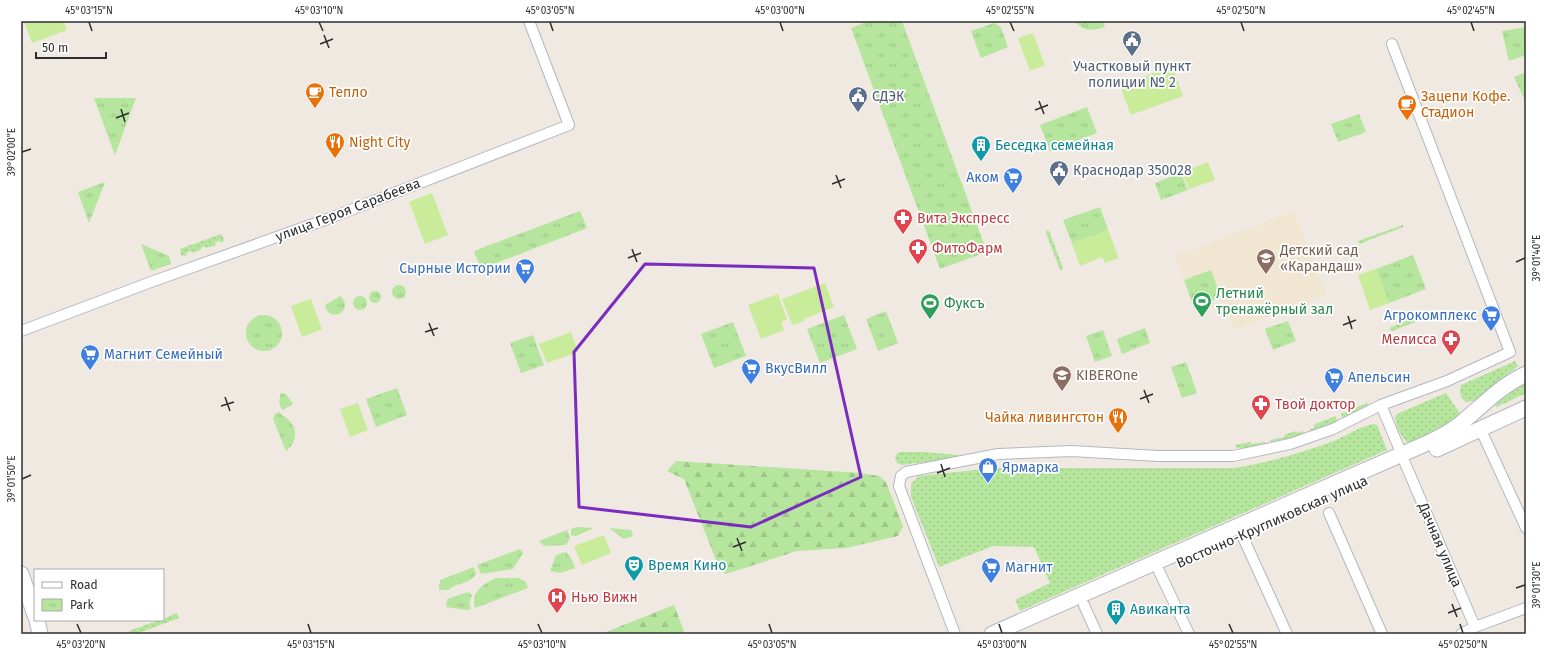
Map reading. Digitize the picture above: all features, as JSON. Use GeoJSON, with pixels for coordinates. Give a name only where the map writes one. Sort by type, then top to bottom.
{"type":"FeatureCollection","features":[{"type":"Feature","properties":{"kind":"main road","name":"Восточно-Кругликовская улица"},"geometry":{"type":"LineString","coordinates":[[1016,634],[1242,535],[1403,457],[1450,431],[1508,384],[1526,374]]}},
{"type":"Feature","properties":{"kind":"main road","name":"Восточно-Кругликовская улица"},"geometry":{"type":"LineString","coordinates":[[992,634],[1403,457],[1480,428],[1526,408]]}},
{"type":"Feature","properties":{"kind":"main road"},"geometry":{"type":"LineString","coordinates":[[21,574],[34,612]]}},
{"type":"Feature","properties":{"kind":"main road"},"geometry":{"type":"LineString","coordinates":[[37,621],[40,634]]}},
{"type":"Feature","properties":{"kind":"street","name":"улица Героя Сарабеева"},"geometry":{"type":"LineString","coordinates":[[21,331],[151,282],[330,218],[569,126],[529,21]]}},
{"type":"Feature","properties":{"kind":"street"},"geometry":{"type":"LineString","coordinates":[[956,634],[899,486],[901,476],[906,472],[998,454],[1071,451],[1158,456],[1233,456],[1290,444],[1333,429],[1382,405],[1447,381],[1510,352],[1392,44]]}},
{"type":"Feature","properties":{"kind":"street","name":"Дачная улица"},"geometry":{"type":"LineString","coordinates":[[1382,405],[1475,627]]}},
{"type":"Feature","properties":{"kind":"street"},"geometry":{"type":"LineString","coordinates":[[1480,428],[1526,528]]}},
{"type":"Feature","properties":{"kind":"street"},"geometry":{"type":"LineString","coordinates":[[1329,513],[1382,634]]}},
{"type":"Feature","properties":{"kind":"street"},"geometry":{"type":"LineString","coordinates":[[1242,535],[1287,634]]}},
{"type":"Feature","properties":{"kind":"street"},"geometry":{"type":"LineString","coordinates":[[1159,571],[1190,634]]}},
{"type":"Feature","properties":{"kind":"street"},"geometry":{"type":"LineString","coordinates":[[1084,605],[1097,634]]}},
{"type":"Feature","properties":{"kind":"street"},"geometry":{"type":"LineString","coordinates":[[1461,634],[1475,627],[1526,608]]}},
{"type":"Feature","properties":{"kind":"highlighted area"},"geometry":{"type":"Polygon","coordinates":[[[645,264],[814,268],[861,477],[751,527],[579,507],[574,352],[645,264]]]}},
{"type":"Feature","properties":{"kind":"shaded area","name":"Детский сад «Карандаш»"},"geometry":{"type":"Polygon","coordinates":[[[1294,211],[1326,295],[1233,330],[1211,270],[1184,280],[1175,256],[1294,211]]]}},
{"type":"Feature","properties":{"kind":"green space"},"geometry":{"type":"Polygon","coordinates":[[[24,21],[63,21],[67,30],[32,43],[24,21]]]}},
{"type":"Feature","properties":{"kind":"green space"},"geometry":{"type":"Polygon","coordinates":[[[869,21],[902,21],[987,252],[940,269],[851,28],[869,21]]]}},
{"type":"Feature","properties":{"kind":"green space"},"geometry":{"type":"Polygon","coordinates":[[[1075,21],[1103,21],[1105,27],[1088,30],[1078,25],[1075,21]]]}},
{"type":"Feature","properties":{"kind":"green space"},"geometry":{"type":"Polygon","coordinates":[[[994,23],[1001,27],[1008,47],[981,58],[971,31],[994,23]]]}},
{"type":"Feature","properties":{"kind":"green space"},"geometry":{"type":"Polygon","coordinates":[[[1526,27],[1526,55],[1509,61],[1502,31],[1526,27]]]}},
{"type":"Feature","properties":{"kind":"green space"},"geometry":{"type":"Polygon","coordinates":[[[1033,33],[1045,65],[1030,71],[1018,38],[1033,33]]]}},
{"type":"Feature","properties":{"kind":"green space"},"geometry":{"type":"Polygon","coordinates":[[[1172,66],[1183,96],[1131,115],[1120,86],[1172,66]]]}},
{"type":"Feature","properties":{"kind":"green space"},"geometry":{"type":"Polygon","coordinates":[[[1526,72],[1526,103],[1514,77],[1526,72]]]}},
{"type":"Feature","properties":{"kind":"green space"},"geometry":{"type":"Polygon","coordinates":[[[94,98],[136,98],[115,155],[94,98]]]}},
{"type":"Feature","properties":{"kind":"green space"},"geometry":{"type":"Polygon","coordinates":[[[1087,107],[1097,133],[1050,151],[1040,125],[1087,107]]]}},
{"type":"Feature","properties":{"kind":"green space"},"geometry":{"type":"Polygon","coordinates":[[[1359,114],[1366,132],[1338,142],[1331,124],[1359,114]]]}},
{"type":"Feature","properties":{"kind":"green space"},"geometry":{"type":"Polygon","coordinates":[[[1208,162],[1215,180],[1189,189],[1182,172],[1208,162]]]}},
{"type":"Feature","properties":{"kind":"green space"},"geometry":{"type":"Polygon","coordinates":[[[1181,173],[1188,190],[1161,200],[1155,183],[1181,173]]]}},
{"type":"Feature","properties":{"kind":"green space"},"geometry":{"type":"Polygon","coordinates":[[[105,182],[89,223],[78,192],[105,182]]]}},
{"type":"Feature","properties":{"kind":"green space"},"geometry":{"type":"Polygon","coordinates":[[[432,193],[448,235],[425,244],[409,202],[432,193]]]}},
{"type":"Feature","properties":{"kind":"green space"},"geometry":{"type":"Polygon","coordinates":[[[1100,207],[1108,230],[1072,243],[1063,220],[1100,207]]]}},
{"type":"Feature","properties":{"kind":"green space"},"geometry":{"type":"Polygon","coordinates":[[[580,211],[587,228],[481,269],[474,251],[580,211]]]}},
{"type":"Feature","properties":{"kind":"green space"},"geometry":{"type":"Polygon","coordinates":[[[1403,225],[1403,227],[1359,244],[1358,241],[1403,225]]]}},
{"type":"Feature","properties":{"kind":"green space"},"geometry":{"type":"Polygon","coordinates":[[[1047,230],[1049,231],[1063,268],[1062,270],[1060,270],[1046,233],[1047,230]]]}},
{"type":"Feature","properties":{"kind":"green space"},"geometry":{"type":"Polygon","coordinates":[[[1108,230],[1119,258],[1105,263],[1102,257],[1080,266],[1072,243],[1108,230]]]}},
{"type":"Feature","properties":{"kind":"green space"},"geometry":{"type":"Polygon","coordinates":[[[221,234],[224,239],[223,242],[215,242],[216,245],[206,248],[205,246],[201,248],[201,250],[192,253],[191,251],[186,253],[187,255],[183,256],[181,255],[180,249],[221,234]]]}},
{"type":"Feature","properties":{"kind":"green space"},"geometry":{"type":"Polygon","coordinates":[[[141,244],[169,256],[171,264],[151,271],[141,244]]]}},
{"type":"Feature","properties":{"kind":"green space"},"geometry":{"type":"Polygon","coordinates":[[[1413,255],[1426,289],[1389,303],[1376,269],[1413,255]]]}},
{"type":"Feature","properties":{"kind":"green space"},"geometry":{"type":"Polygon","coordinates":[[[1376,269],[1389,303],[1370,310],[1358,275],[1376,269]]]}},
{"type":"Feature","properties":{"kind":"green space"},"geometry":{"type":"Polygon","coordinates":[[[1211,270],[1221,297],[1194,307],[1184,280],[1211,270]]]}},
{"type":"Feature","properties":{"kind":"green space"},"geometry":{"type":"Polygon","coordinates":[[[825,283],[834,307],[804,319],[802,313],[804,321],[792,325],[782,299],[825,283]]]}},
{"type":"Feature","properties":{"kind":"green space"},"geometry":{"type":"Polygon","coordinates":[[[396,285],[402,285],[406,289],[406,295],[402,299],[396,299],[392,295],[392,289],[396,285]]]}},
{"type":"Feature","properties":{"kind":"green space"},"geometry":{"type":"Polygon","coordinates":[[[377,291],[380,292],[380,302],[373,303],[370,302],[369,295],[370,292],[377,291]]]}},
{"type":"Feature","properties":{"kind":"green space"},"geometry":{"type":"Polygon","coordinates":[[[778,294],[787,319],[781,322],[784,330],[761,339],[748,305],[778,294]]]}},
{"type":"Feature","properties":{"kind":"green space"},"geometry":{"type":"Polygon","coordinates":[[[340,296],[344,301],[345,306],[343,310],[336,315],[331,314],[327,311],[325,305],[340,296]]]}},
{"type":"Feature","properties":{"kind":"green space"},"geometry":{"type":"Polygon","coordinates":[[[357,296],[363,296],[367,300],[367,306],[363,310],[357,310],[353,306],[353,300],[357,296]]]}},
{"type":"Feature","properties":{"kind":"green space"},"geometry":{"type":"Polygon","coordinates":[[[311,299],[322,329],[302,337],[291,306],[311,299]]]}},
{"type":"Feature","properties":{"kind":"green space"},"geometry":{"type":"Polygon","coordinates":[[[886,311],[898,343],[878,351],[866,319],[886,311]]]}},
{"type":"Feature","properties":{"kind":"green space"},"geometry":{"type":"Polygon","coordinates":[[[1433,311],[1435,313],[1434,315],[1392,331],[1390,330],[1391,327],[1433,311]]]}},
{"type":"Feature","properties":{"kind":"green space"},"geometry":{"type":"Polygon","coordinates":[[[267,315],[277,320],[281,326],[281,340],[277,346],[271,350],[261,351],[251,346],[247,340],[246,330],[251,320],[257,316],[267,315]]]}},
{"type":"Feature","properties":{"kind":"green space"},"geometry":{"type":"Polygon","coordinates":[[[844,315],[857,349],[820,363],[807,329],[844,315]]]}},
{"type":"Feature","properties":{"kind":"green space"},"geometry":{"type":"Polygon","coordinates":[[[1288,321],[1296,341],[1273,350],[1265,329],[1288,321]]]}},
{"type":"Feature","properties":{"kind":"green space"},"geometry":{"type":"Polygon","coordinates":[[[733,322],[746,356],[714,368],[701,334],[733,322]]]}},
{"type":"Feature","properties":{"kind":"green space"},"geometry":{"type":"Polygon","coordinates":[[[1145,328],[1150,343],[1122,354],[1117,339],[1145,328]]]}},
{"type":"Feature","properties":{"kind":"green space"},"geometry":{"type":"Polygon","coordinates":[[[1103,330],[1112,356],[1095,362],[1086,336],[1103,330]]]}},
{"type":"Feature","properties":{"kind":"green space"},"geometry":{"type":"Polygon","coordinates":[[[571,332],[578,352],[547,363],[539,344],[571,332]]]}},
{"type":"Feature","properties":{"kind":"green space"},"geometry":{"type":"Polygon","coordinates":[[[533,335],[544,365],[521,373],[510,343],[533,335]]]}},
{"type":"Feature","properties":{"kind":"green space"},"geometry":{"type":"Polygon","coordinates":[[[1515,361],[1518,366],[1475,401],[1466,402],[1461,397],[1461,385],[1515,361]]]}},
{"type":"Feature","properties":{"kind":"green space"},"geometry":{"type":"Polygon","coordinates":[[[1186,362],[1197,393],[1182,398],[1171,367],[1186,362]]]}},
{"type":"Feature","properties":{"kind":"green space"},"geometry":{"type":"Polygon","coordinates":[[[1526,379],[1526,393],[1497,407],[1494,404],[1526,379]]]}},
{"type":"Feature","properties":{"kind":"green space"},"geometry":{"type":"Polygon","coordinates":[[[397,388],[407,415],[376,427],[366,399],[397,388]]]}},
{"type":"Feature","properties":{"kind":"green space"},"geometry":{"type":"Polygon","coordinates":[[[281,393],[286,394],[293,404],[283,410],[279,402],[281,393]]]}},
{"type":"Feature","properties":{"kind":"green space"},"geometry":{"type":"Polygon","coordinates":[[[1446,393],[1461,415],[1443,429],[1429,437],[1407,442],[1402,437],[1396,423],[1395,416],[1446,393]]]}},
{"type":"Feature","properties":{"kind":"green space"},"geometry":{"type":"Polygon","coordinates":[[[1369,402],[1366,407],[1343,419],[1341,414],[1369,402]]]}},
{"type":"Feature","properties":{"kind":"green space"},"geometry":{"type":"Polygon","coordinates":[[[358,403],[368,430],[350,437],[340,409],[358,403]]]}},
{"type":"Feature","properties":{"kind":"green space"},"geometry":{"type":"Polygon","coordinates":[[[279,412],[289,420],[295,432],[294,440],[290,448],[286,451],[273,419],[275,414],[279,412]]]}},
{"type":"Feature","properties":{"kind":"green space"},"geometry":{"type":"Polygon","coordinates":[[[1336,416],[1337,422],[1311,432],[1310,429],[1314,428],[1315,424],[1336,416]]]}},
{"type":"Feature","properties":{"kind":"green space"},"geometry":{"type":"Polygon","coordinates":[[[1373,424],[1377,425],[1387,450],[1020,611],[1015,600],[1050,583],[1034,547],[993,546],[939,567],[911,497],[911,484],[919,476],[994,468],[1235,468],[1307,450],[1331,442],[1362,427],[1373,424]]]}},
{"type":"Feature","properties":{"kind":"green space"},"geometry":{"type":"Polygon","coordinates":[[[1296,431],[1297,433],[1303,431],[1304,435],[1272,444],[1270,440],[1285,437],[1284,435],[1296,431]]]}},
{"type":"Feature","properties":{"kind":"green space"},"geometry":{"type":"Polygon","coordinates":[[[1250,442],[1251,444],[1265,442],[1266,445],[1244,449],[1237,448],[1235,445],[1250,442]]]}},
{"type":"Feature","properties":{"kind":"green space"},"geometry":{"type":"Polygon","coordinates":[[[899,452],[924,452],[971,456],[901,465],[897,463],[895,459],[899,452]]]}},
{"type":"Feature","properties":{"kind":"green space"},"geometry":{"type":"Polygon","coordinates":[[[676,461],[860,473],[879,476],[886,482],[903,526],[898,536],[846,548],[797,551],[726,574],[720,570],[684,479],[667,471],[676,461]]]}},
{"type":"Feature","properties":{"kind":"green space"},"geometry":{"type":"Polygon","coordinates":[[[576,527],[594,528],[576,536],[571,535],[571,529],[576,527]]]}},
{"type":"Feature","properties":{"kind":"green space"},"geometry":{"type":"Polygon","coordinates":[[[609,528],[631,530],[633,536],[624,539],[609,528]]]}},
{"type":"Feature","properties":{"kind":"green space"},"geometry":{"type":"Polygon","coordinates":[[[567,530],[570,538],[566,545],[544,546],[539,541],[567,530]]]}},
{"type":"Feature","properties":{"kind":"green space"},"geometry":{"type":"Polygon","coordinates":[[[604,535],[611,553],[582,565],[574,546],[604,535]]]}},
{"type":"Feature","properties":{"kind":"green space"},"geometry":{"type":"Polygon","coordinates":[[[520,549],[523,553],[513,569],[481,574],[477,565],[520,549]]]}},
{"type":"Feature","properties":{"kind":"green space"},"geometry":{"type":"Polygon","coordinates":[[[566,552],[571,558],[575,568],[560,573],[550,571],[556,555],[566,552]]]}},
{"type":"Feature","properties":{"kind":"green space"},"geometry":{"type":"Polygon","coordinates":[[[474,567],[476,574],[470,580],[455,585],[449,590],[439,590],[440,580],[474,567]]]}},
{"type":"Feature","properties":{"kind":"green space"},"geometry":{"type":"Polygon","coordinates":[[[496,578],[519,578],[526,582],[528,588],[475,608],[474,598],[476,593],[487,583],[496,578]]]}},
{"type":"Feature","properties":{"kind":"green space"},"geometry":{"type":"Polygon","coordinates":[[[468,592],[472,595],[469,603],[471,609],[467,610],[446,607],[447,599],[468,592]]]}},
{"type":"Feature","properties":{"kind":"green space"},"geometry":{"type":"Polygon","coordinates":[[[674,605],[685,634],[601,634],[674,605]]]}},
{"type":"Feature","properties":{"kind":"green space"},"geometry":{"type":"Polygon","coordinates":[[[177,613],[179,618],[136,634],[130,634],[129,631],[156,621],[164,621],[164,619],[177,613]]]}},
{"type":"Feature","properties":{"kind":"place","name":"Участковый пункт полиции № 2"},"geometry":{"type":"Point","coordinates":[1132,57]}},
{"type":"Feature","properties":{"kind":"place","name":"Тепло"},"geometry":{"type":"Point","coordinates":[315,109]}},
{"type":"Feature","properties":{"kind":"place","name":"СДЭК"},"geometry":{"type":"Point","coordinates":[858,113]}},
{"type":"Feature","properties":{"kind":"place","name":"Зацепи Кофе. Стадион"},"geometry":{"type":"Point","coordinates":[1407,121]}},
{"type":"Feature","properties":{"kind":"place","name":"Night City"},"geometry":{"type":"Point","coordinates":[335,159]}},
{"type":"Feature","properties":{"kind":"place","name":"Беседка семейная"},"geometry":{"type":"Point","coordinates":[981,162]}},
{"type":"Feature","properties":{"kind":"place","name":"Краснодар 350028"},"geometry":{"type":"Point","coordinates":[1059,187]}},
{"type":"Feature","properties":{"kind":"place","name":"Аком"},"geometry":{"type":"Point","coordinates":[1013,194]}},
{"type":"Feature","properties":{"kind":"place","name":"Вита Экспресс"},"geometry":{"type":"Point","coordinates":[903,235]}},
{"type":"Feature","properties":{"kind":"place","name":"ФитоФарм"},"geometry":{"type":"Point","coordinates":[918,265]}},
{"type":"Feature","properties":{"kind":"place","name":"Детский сад «Карандаш»"},"geometry":{"type":"Point","coordinates":[1266,275]}},
{"type":"Feature","properties":{"kind":"place","name":"Сырные Истории"},"geometry":{"type":"Point","coordinates":[525,285]}},
{"type":"Feature","properties":{"kind":"place","name":"Летний тренажёрный зал"},"geometry":{"type":"Point","coordinates":[1202,318]}},
{"type":"Feature","properties":{"kind":"place","name":"Фуксъ"},"geometry":{"type":"Point","coordinates":[930,320]}},
{"type":"Feature","properties":{"kind":"place","name":"Агрокомплекс"},"geometry":{"type":"Point","coordinates":[1491,332]}},
{"type":"Feature","properties":{"kind":"place","name":"Мелисса"},"geometry":{"type":"Point","coordinates":[1451,356]}},
{"type":"Feature","properties":{"kind":"place","name":"Магнит Семейный"},"geometry":{"type":"Point","coordinates":[90,371]}},
{"type":"Feature","properties":{"kind":"place","name":"ВкусВилл"},"geometry":{"type":"Point","coordinates":[751,385]}},
{"type":"Feature","properties":{"kind":"place","name":"KIBEROne"},"geometry":{"type":"Point","coordinates":[1062,392]}},
{"type":"Feature","properties":{"kind":"place","name":"Апельсин"},"geometry":{"type":"Point","coordinates":[1334,394]}},
{"type":"Feature","properties":{"kind":"place","name":"Твой доктор"},"geometry":{"type":"Point","coordinates":[1261,421]}},
{"type":"Feature","properties":{"kind":"place","name":"Чайка ливингстон"},"geometry":{"type":"Point","coordinates":[1118,434]}},
{"type":"Feature","properties":{"kind":"place","name":"Ярмарка"},"geometry":{"type":"Point","coordinates":[988,484]}},
{"type":"Feature","properties":{"kind":"place","name":"Время Кино"},"geometry":{"type":"Point","coordinates":[634,582]}},
{"type":"Feature","properties":{"kind":"place","name":"Магнит"},"geometry":{"type":"Point","coordinates":[991,584]}},
{"type":"Feature","properties":{"kind":"place","name":"Нью Вижн"},"geometry":{"type":"Point","coordinates":[557,614]}},
{"type":"Feature","properties":{"kind":"place","name":"Авиканта"},"geometry":{"type":"Point","coordinates":[1116,626]}}]}
